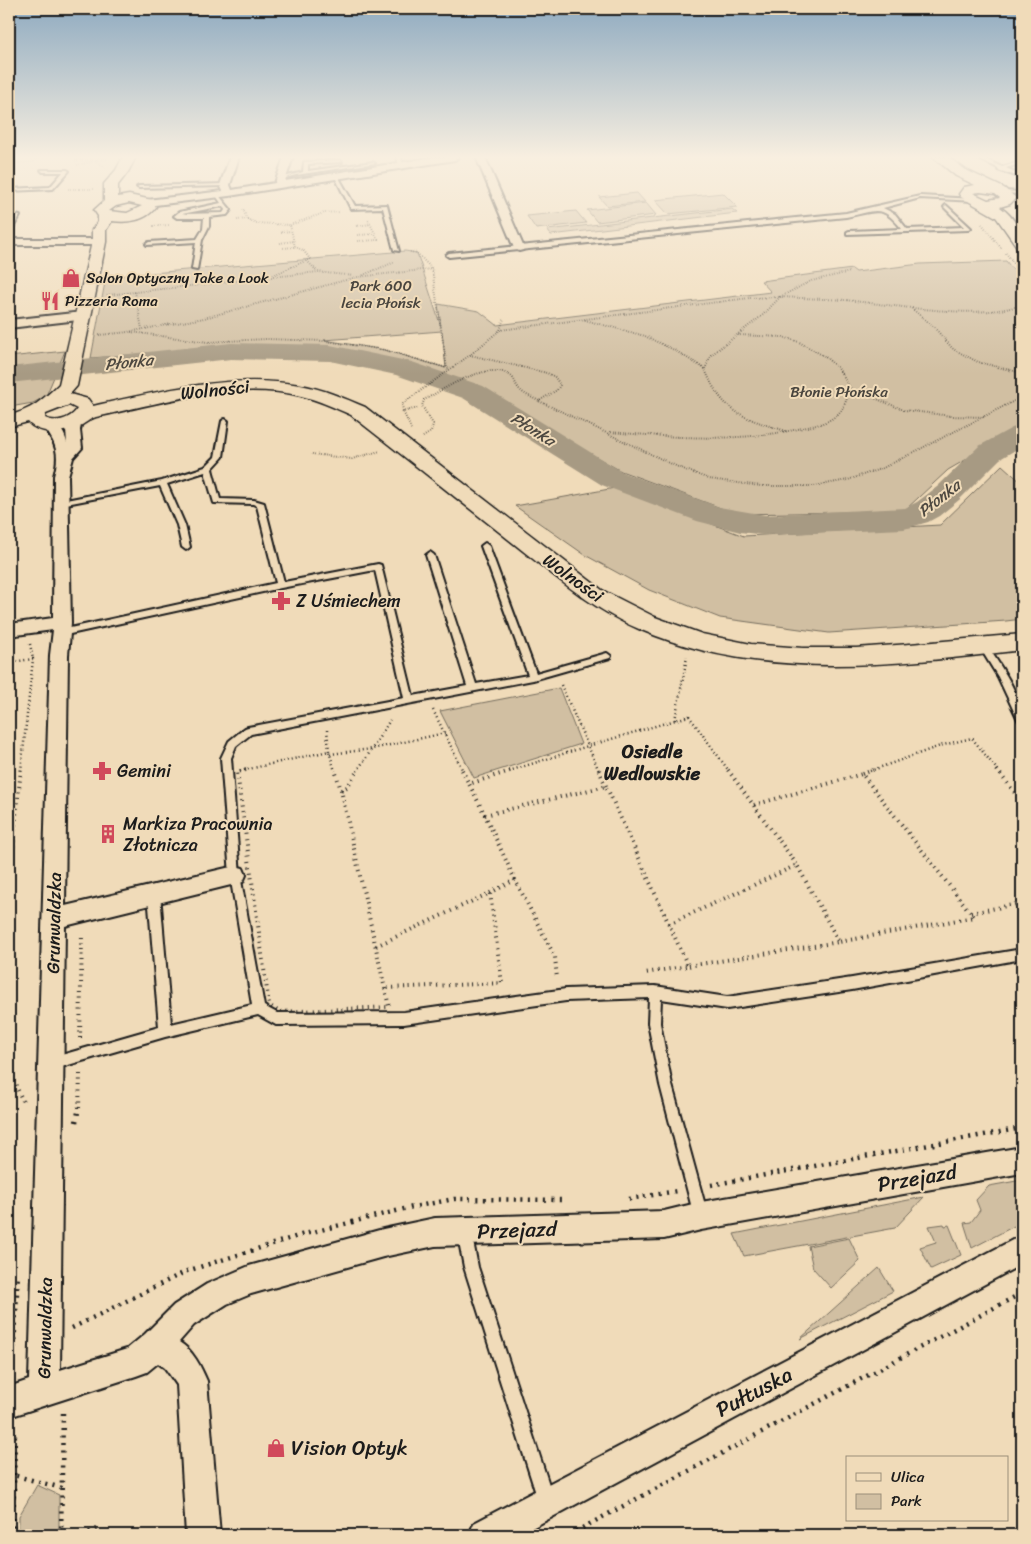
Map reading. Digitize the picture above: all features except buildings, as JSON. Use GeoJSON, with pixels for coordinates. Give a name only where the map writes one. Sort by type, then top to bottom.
{"type":"FeatureCollection","features":[{"type":"Feature","properties":{"kind":"street","name":"Grunwaldzka"},"geometry":{"type":"LineString","coordinates":[[44,1389],[61,628],[61,476],[66,457],[74,448],[73,430],[77,405],[76,350],[99,242],[100,229]]}},
{"type":"Feature","properties":{"kind":"street","name":"Grunwaldzka"},"geometry":{"type":"LineString","coordinates":[[99,242],[110,229]]}},
{"type":"Feature","properties":{"kind":"street"},"geometry":{"type":"LineString","coordinates":[[511,229],[519,248]]}},
{"type":"Feature","properties":{"kind":"street"},"geometry":{"type":"LineString","coordinates":[[1012,229],[1022,244]]}},
{"type":"Feature","properties":{"kind":"street"},"geometry":{"type":"LineString","coordinates":[[9,242],[99,242]]}},
{"type":"Feature","properties":{"kind":"street"},"geometry":{"type":"LineString","coordinates":[[9,324],[83,316]]}},
{"type":"Feature","properties":{"kind":"street","name":"Wolności"},"geometry":{"type":"LineString","coordinates":[[44,416],[77,405],[241,385],[266,386],[314,393],[339,401],[358,411],[594,595],[637,619],[694,640],[743,652],[801,658],[865,656],[1022,642]]}},
{"type":"Feature","properties":{"kind":"street"},"geometry":{"type":"LineString","coordinates":[[9,428],[77,405]]}},
{"type":"Feature","properties":{"kind":"street"},"geometry":{"type":"LineString","coordinates":[[9,421],[44,416]]}},
{"type":"Feature","properties":{"kind":"street"},"geometry":{"type":"LineString","coordinates":[[44,416],[58,433],[61,449],[66,457]]}},
{"type":"Feature","properties":{"kind":"street"},"geometry":{"type":"LineString","coordinates":[[9,630],[61,628]]}},
{"type":"Feature","properties":{"kind":"street"},"geometry":{"type":"LineString","coordinates":[[55,918],[235,875]]}},
{"type":"Feature","properties":{"kind":"street","name":"Przejazd"},"geometry":{"type":"LineString","coordinates":[[12,1416],[44,1389],[136,1361],[156,1345],[184,1315],[217,1294],[249,1280],[383,1242],[435,1232],[664,1225],[701,1216],[1022,1160]]}},
{"type":"Feature","properties":{"kind":"street","name":"Pułtuska"},"geometry":{"type":"LineString","coordinates":[[486,1535],[1022,1249]]}},
{"type":"Feature","properties":{"kind":"street"},"geometry":{"type":"LineString","coordinates":[[156,1345],[176,1357],[192,1381],[203,1535]]}},
{"type":"Feature","properties":{"kind":"lane"},"geometry":{"type":"LineString","coordinates":[[195,269],[199,240],[205,229]]}},
{"type":"Feature","properties":{"kind":"lane"},"geometry":{"type":"LineString","coordinates":[[392,229],[397,250]]}},
{"type":"Feature","properties":{"kind":"lane"},"geometry":{"type":"LineString","coordinates":[[449,255],[705,229]]}},
{"type":"Feature","properties":{"kind":"lane"},"geometry":{"type":"LineString","coordinates":[[848,233],[946,229]]}},
{"type":"Feature","properties":{"kind":"lane"},"geometry":{"type":"LineString","coordinates":[[150,244],[199,240]]}},
{"type":"Feature","properties":{"kind":"lane"},"geometry":{"type":"LineString","coordinates":[[61,503],[163,483],[208,468],[219,457],[225,421]]}},
{"type":"Feature","properties":{"kind":"lane"},"geometry":{"type":"LineString","coordinates":[[208,468],[217,501],[254,502],[261,505],[281,585]]}},
{"type":"Feature","properties":{"kind":"lane"},"geometry":{"type":"LineString","coordinates":[[163,483],[181,525],[186,547]]}},
{"type":"Feature","properties":{"kind":"lane"},"geometry":{"type":"LineString","coordinates":[[485,546],[533,677]]}},
{"type":"Feature","properties":{"kind":"lane"},"geometry":{"type":"LineString","coordinates":[[430,555],[473,689]]}},
{"type":"Feature","properties":{"kind":"lane"},"geometry":{"type":"LineString","coordinates":[[61,628],[378,567],[409,701]]}},
{"type":"Feature","properties":{"kind":"lane"},"geometry":{"type":"LineString","coordinates":[[983,646],[1002,676],[1022,719]]}},
{"type":"Feature","properties":{"kind":"lane"},"geometry":{"type":"LineString","coordinates":[[260,1009],[235,875],[226,758],[232,744],[248,732],[533,677],[607,656]]}},
{"type":"Feature","properties":{"kind":"lane"},"geometry":{"type":"LineString","coordinates":[[154,894],[165,1031]]}},
{"type":"Feature","properties":{"kind":"lane"},"geometry":{"type":"LineString","coordinates":[[50,1064],[165,1031],[260,1009],[276,1019],[404,1018],[566,995],[655,992],[726,1003],[852,984],[1022,954]]}},
{"type":"Feature","properties":{"kind":"lane"},"geometry":{"type":"LineString","coordinates":[[655,992],[654,1023],[666,1085],[701,1216]]}},
{"type":"Feature","properties":{"kind":"lane"},"geometry":{"type":"LineString","coordinates":[[464,1231],[471,1267],[547,1503]]}},
{"type":"Feature","properties":{"kind":"path"},"geometry":{"type":"LineString","coordinates":[[358,241],[378,240],[373,229]]}},
{"type":"Feature","properties":{"kind":"path"},"geometry":{"type":"LineString","coordinates":[[986,229],[1022,274]]}},
{"type":"Feature","properties":{"kind":"path"},"geometry":{"type":"LineString","coordinates":[[281,232],[291,231],[295,247]]}},
{"type":"Feature","properties":{"kind":"path"},"geometry":{"type":"LineString","coordinates":[[358,235],[375,234]]}},
{"type":"Feature","properties":{"kind":"path"},"geometry":{"type":"LineString","coordinates":[[280,243],[294,241]]}},
{"type":"Feature","properties":{"kind":"path"},"geometry":{"type":"LineString","coordinates":[[270,277],[310,259],[304,250],[295,247],[282,248]]}},
{"type":"Feature","properties":{"kind":"path"},"geometry":{"type":"LineString","coordinates":[[397,250],[417,253],[432,269],[447,368]]}},
{"type":"Feature","properties":{"kind":"path"},"geometry":{"type":"LineString","coordinates":[[307,260],[318,272]]}},
{"type":"Feature","properties":{"kind":"path"},"geometry":{"type":"LineString","coordinates":[[396,261],[358,277],[204,318],[128,332],[208,342],[267,339],[326,341],[385,350],[452,369]]}},
{"type":"Feature","properties":{"kind":"path"},"geometry":{"type":"LineString","coordinates":[[99,296],[318,272],[358,277],[432,269]]}},
{"type":"Feature","properties":{"kind":"path"},"geometry":{"type":"LineString","coordinates":[[705,368],[711,355],[763,315],[780,297],[811,281],[850,272]]}},
{"type":"Feature","properties":{"kind":"path"},"geometry":{"type":"LineString","coordinates":[[134,292],[142,329]]}},
{"type":"Feature","properties":{"kind":"path"},"geometry":{"type":"LineString","coordinates":[[500,330],[749,298],[833,298],[882,302],[911,308],[972,312],[990,311],[1022,305]]}},
{"type":"Feature","properties":{"kind":"path"},"geometry":{"type":"LineString","coordinates":[[911,308],[933,326],[953,349],[978,362],[1022,372]]}},
{"type":"Feature","properties":{"kind":"path"},"geometry":{"type":"LineString","coordinates":[[418,408],[402,412],[401,408],[406,399],[446,374],[500,330],[504,318]]}},
{"type":"Feature","properties":{"kind":"path"},"geometry":{"type":"LineString","coordinates":[[585,320],[595,325],[622,329],[660,341],[705,368],[715,393],[725,403],[758,422],[787,432]]}},
{"type":"Feature","properties":{"kind":"path"},"geometry":{"type":"LineString","coordinates":[[737,335],[783,337],[799,342],[824,356],[838,368],[850,388],[904,410],[951,416],[985,417]]}},
{"type":"Feature","properties":{"kind":"path"},"geometry":{"type":"LineString","coordinates":[[470,355],[547,373],[555,377],[560,385],[557,390],[539,401]]}},
{"type":"Feature","properties":{"kind":"path"},"geometry":{"type":"LineString","coordinates":[[402,445],[430,432],[433,424],[422,403],[431,396],[471,376],[486,371],[505,373],[514,380],[519,390],[539,401],[678,467],[709,479],[760,486],[814,486],[848,480],[883,468],[1022,397]]}},
{"type":"Feature","properties":{"kind":"path"},"geometry":{"type":"LineString","coordinates":[[606,432],[700,439],[787,432],[816,426],[836,417],[846,404],[850,388]]}},
{"type":"Feature","properties":{"kind":"path"},"geometry":{"type":"LineString","coordinates":[[312,454],[352,460],[375,453]]}},
{"type":"Feature","properties":{"kind":"path"},"geometry":{"type":"LineString","coordinates":[[9,660],[12,662],[33,659],[14,834],[9,912]]}},
{"type":"Feature","properties":{"kind":"path"},"geometry":{"type":"LineString","coordinates":[[675,720],[686,659]]}},
{"type":"Feature","properties":{"kind":"path"},"geometry":{"type":"LineString","coordinates":[[552,686],[562,684],[588,746],[688,966]]}},
{"type":"Feature","properties":{"kind":"path"},"geometry":{"type":"LineString","coordinates":[[424,709],[441,706]]}},
{"type":"Feature","properties":{"kind":"path"},"geometry":{"type":"LineString","coordinates":[[432,708],[515,880],[555,957],[558,981],[548,981]]}},
{"type":"Feature","properties":{"kind":"path"},"geometry":{"type":"LineString","coordinates":[[341,790],[347,787],[392,716],[383,717]]}},
{"type":"Feature","properties":{"kind":"path"},"geometry":{"type":"LineString","coordinates":[[469,784],[689,716],[797,864],[839,942]]}},
{"type":"Feature","properties":{"kind":"path"},"geometry":{"type":"LineString","coordinates":[[327,728],[329,753],[341,790],[389,1006],[279,1012],[268,1005],[237,772],[329,753],[372,749],[445,733]]}},
{"type":"Feature","properties":{"kind":"path"},"geometry":{"type":"LineString","coordinates":[[754,806],[862,774],[943,745],[972,738],[1022,802]]}},
{"type":"Feature","properties":{"kind":"path"},"geometry":{"type":"LineString","coordinates":[[643,974],[839,942],[974,917],[862,774]]}},
{"type":"Feature","properties":{"kind":"path"},"geometry":{"type":"LineString","coordinates":[[485,815],[606,786]]}},
{"type":"Feature","properties":{"kind":"path"},"geometry":{"type":"LineString","coordinates":[[669,924],[797,864]]}},
{"type":"Feature","properties":{"kind":"path"},"geometry":{"type":"LineString","coordinates":[[376,946],[515,880]]}},
{"type":"Feature","properties":{"kind":"path"},"geometry":{"type":"LineString","coordinates":[[490,893],[502,983]]}},
{"type":"Feature","properties":{"kind":"path"},"geometry":{"type":"LineString","coordinates":[[971,913],[1022,903]]}},
{"type":"Feature","properties":{"kind":"path"},"geometry":{"type":"LineString","coordinates":[[386,988],[512,983]]}},
{"type":"Feature","properties":{"kind":"path"},"geometry":{"type":"LineString","coordinates":[[569,1535],[1022,1293]]}},
{"type":"Feature","properties":{"kind":"path"},"geometry":{"type":"LineString","coordinates":[[61,1535],[63,1413]]}},
{"type":"Feature","properties":{"kind":"path"},"geometry":{"type":"LineString","coordinates":[[12,1416],[13,1535]]}},
{"type":"Feature","properties":{"kind":"path"},"geometry":{"type":"LineString","coordinates":[[11,1475],[62,1488]]}},
{"type":"Feature","properties":{"kind":"path"},"geometry":{"type":"LineString","coordinates":[[82,1535],[97,1529]]}},
{"type":"Feature","properties":{"kind":"green space"},"geometry":{"type":"Polygon","coordinates":[[[555,229],[601,229],[551,235],[547,230],[555,229]]]}},
{"type":"Feature","properties":{"kind":"green space","name":"Błonie Płońska"},"geometry":{"type":"Polygon","coordinates":[[[405,251],[417,253],[441,327],[438,304],[479,311],[497,325],[771,292],[761,281],[852,269],[856,272],[920,264],[1006,261],[1022,281],[1022,427],[948,470],[904,511],[737,514],[621,471],[477,389],[406,365],[333,350],[246,346],[91,358],[106,277],[405,251]],[[442,331],[324,340],[385,350],[446,368],[442,331]]]}},
{"type":"Feature","properties":{"kind":"green space"},"geometry":{"type":"Polygon","coordinates":[[[65,351],[46,396],[33,403],[10,407],[13,388],[9,388],[9,357],[65,351]]]}},
{"type":"Feature","properties":{"kind":"green space"},"geometry":{"type":"Polygon","coordinates":[[[1002,465],[1022,483],[1022,619],[1006,621],[829,633],[720,618],[649,590],[585,555],[515,506],[615,488],[744,536],[940,525],[1002,465]]]}},
{"type":"Feature","properties":{"kind":"green space"},"geometry":{"type":"Polygon","coordinates":[[[559,688],[581,744],[474,778],[440,711],[559,688]]]}},
{"type":"Feature","properties":{"kind":"green space"},"geometry":{"type":"Polygon","coordinates":[[[1022,1180],[1022,1222],[972,1248],[964,1223],[971,1222],[980,1210],[976,1200],[989,1186],[1022,1180]]]}},
{"type":"Feature","properties":{"kind":"green space"},"geometry":{"type":"Polygon","coordinates":[[[924,1197],[895,1228],[744,1256],[734,1234],[924,1197]]]}},
{"type":"Feature","properties":{"kind":"green space"},"geometry":{"type":"Polygon","coordinates":[[[944,1224],[945,1226],[949,1225],[961,1255],[931,1269],[920,1247],[936,1242],[929,1226],[944,1224]]]}},
{"type":"Feature","properties":{"kind":"green space"},"geometry":{"type":"Polygon","coordinates":[[[849,1238],[860,1261],[831,1288],[813,1268],[808,1246],[849,1238]]]}},
{"type":"Feature","properties":{"kind":"green space"},"geometry":{"type":"Polygon","coordinates":[[[879,1268],[893,1291],[800,1339],[879,1268]]]}},
{"type":"Feature","properties":{"kind":"green space"},"geometry":{"type":"Polygon","coordinates":[[[37,1485],[59,1495],[59,1535],[19,1535],[19,1516],[37,1485]]]}},
{"type":"Feature","properties":{"kind":"waterway","name":"Płonka"},"geometry":{"type":"LineString","coordinates":[[9,375],[231,351],[330,353],[403,368],[473,392],[613,479],[708,514],[740,522],[765,525],[904,519],[917,515],[948,494],[990,453],[1022,434]]}},
{"type":"Feature","properties":{"kind":"place","name":"Salon Optyczny Take a Look"},"geometry":{"type":"Point","coordinates":[71,278]}},
{"type":"Feature","properties":{"kind":"place","name":"Pizzeria Roma"},"geometry":{"type":"Point","coordinates":[50,301]}},
{"type":"Feature","properties":{"kind":"place","name":"Z Uśmiechem"},"geometry":{"type":"Point","coordinates":[281,601]}},
{"type":"Feature","properties":{"kind":"place","name":"Gemini"},"geometry":{"type":"Point","coordinates":[102,771]}},
{"type":"Feature","properties":{"kind":"place","name":"Markiza Pracownia Złotnicza"},"geometry":{"type":"Point","coordinates":[108,834]}},
{"type":"Feature","properties":{"kind":"place","name":"Vision Optyk"},"geometry":{"type":"Point","coordinates":[276,1448]}},
{"type":"Feature","properties":{"kind":"district","name":"Osiedle Wedlowskie"},"geometry":{"type":"Point","coordinates":[652,762]}},
{"type":"Feature","properties":{"kind":"park label","name":"Park 600 lecia Płońsk"},"geometry":{"type":"Point","coordinates":[381,294]}}]}
